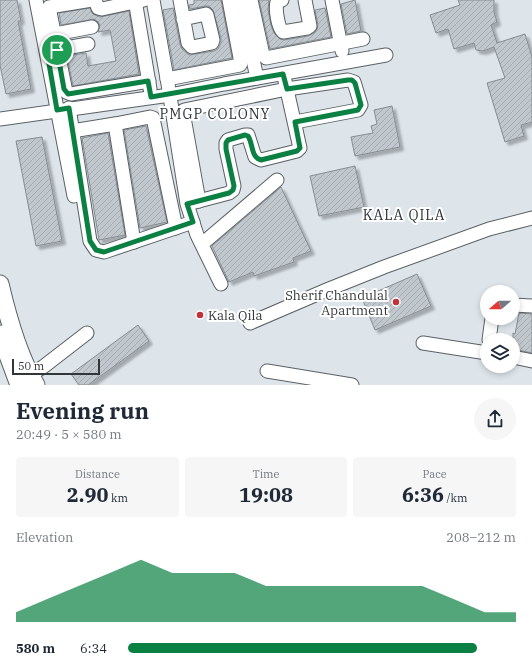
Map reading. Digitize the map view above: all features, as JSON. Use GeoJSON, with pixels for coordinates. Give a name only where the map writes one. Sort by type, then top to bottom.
{"type":"FeatureCollection","features":[{"type":"Feature","properties":{"kind":"main road"},"geometry":{"type":"LineString","coordinates":[[0,284],[28,382]]}},
{"type":"Feature","properties":{"kind":"main road"},"geometry":{"type":"LineString","coordinates":[[0,334],[28,382]]}},
{"type":"Feature","properties":{"kind":"street"},"geometry":{"type":"LineString","coordinates":[[36,0],[64,89],[68,94],[148,81]]}},
{"type":"Feature","properties":{"kind":"street"},"geometry":{"type":"LineString","coordinates":[[83,238],[63,109],[52,51],[55,34],[48,4],[93,0],[98,8],[100,8],[138,1],[151,97]]}},
{"type":"Feature","properties":{"kind":"street"},"geometry":{"type":"LineString","coordinates":[[153,0],[170,95],[193,203]]}},
{"type":"Feature","properties":{"kind":"street"},"geometry":{"type":"LineString","coordinates":[[180,0],[184,19]]}},
{"type":"Feature","properties":{"kind":"street"},"geometry":{"type":"LineString","coordinates":[[230,0],[249,44],[266,58],[363,40]]}},
{"type":"Feature","properties":{"kind":"street"},"geometry":{"type":"LineString","coordinates":[[240,0],[257,78]]}},
{"type":"Feature","properties":{"kind":"street"},"geometry":{"type":"LineString","coordinates":[[167,79],[238,66],[241,63],[249,44],[251,0]]}},
{"type":"Feature","properties":{"kind":"street"},"geometry":{"type":"LineString","coordinates":[[282,0],[277,2],[276,6],[280,28],[284,32],[307,28],[310,26],[305,0]]}},
{"type":"Feature","properties":{"kind":"street"},"geometry":{"type":"LineString","coordinates":[[332,0],[344,62]]}},
{"type":"Feature","properties":{"kind":"street"},"geometry":{"type":"LineString","coordinates":[[55,34],[92,27]]}},
{"type":"Feature","properties":{"kind":"street"},"geometry":{"type":"LineString","coordinates":[[52,51],[88,44]]}},
{"type":"Feature","properties":{"kind":"street"},"geometry":{"type":"LineString","coordinates":[[0,118],[170,95],[386,55]]}},
{"type":"Feature","properties":{"kind":"street"},"geometry":{"type":"LineString","coordinates":[[193,203],[229,193],[233,190],[234,186],[226,149],[226,143],[228,140],[245,135],[248,136],[255,157],[258,160],[297,151],[300,148],[283,74]]}},
{"type":"Feature","properties":{"kind":"street"},"geometry":{"type":"LineString","coordinates":[[221,284],[197,234],[193,222],[193,203],[183,112],[184,110],[287,89],[350,80],[355,83],[361,105],[358,110],[295,122]]}},
{"type":"Feature","properties":{"kind":"street"},"geometry":{"type":"LineString","coordinates":[[63,109],[72,131],[90,241],[96,250],[104,252],[193,222]]}},
{"type":"Feature","properties":{"kind":"street"},"geometry":{"type":"LineString","coordinates":[[72,131],[150,117],[153,118],[176,228]]}},
{"type":"Feature","properties":{"kind":"street"},"geometry":{"type":"LineString","coordinates":[[115,124],[134,242]]}},
{"type":"Feature","properties":{"kind":"street"},"geometry":{"type":"LineString","coordinates":[[202,244],[277,180]]}},
{"type":"Feature","properties":{"kind":"street"},"geometry":{"type":"LineString","coordinates":[[250,323],[384,267],[489,229],[532,218]]}},
{"type":"Feature","properties":{"kind":"street"},"geometry":{"type":"LineString","coordinates":[[520,305],[532,306]]}},
{"type":"Feature","properties":{"kind":"street"},"geometry":{"type":"LineString","coordinates":[[28,382],[43,367],[87,333]]}},
{"type":"Feature","properties":{"kind":"street"},"geometry":{"type":"LineString","coordinates":[[423,343],[480,352]]}},
{"type":"Feature","properties":{"kind":"street"},"geometry":{"type":"LineString","coordinates":[[520,359],[532,361]]}},
{"type":"Feature","properties":{"kind":"street"},"geometry":{"type":"LineString","coordinates":[[267,371],[352,385]]}},
{"type":"Feature","properties":{"kind":"building"},"geometry":{"type":"Polygon","coordinates":[[[0,0],[17,0],[21,21],[18,21],[31,89],[6,94],[0,65],[0,0]]]}},
{"type":"Feature","properties":{"kind":"building"},"geometry":{"type":"Polygon","coordinates":[[[194,0],[221,0],[232,58],[174,70],[163,10],[173,8],[180,44],[182,49],[189,55],[214,51],[218,49],[221,43],[213,10],[209,6],[190,9],[189,5],[194,4],[194,0]]]}},
{"type":"Feature","properties":{"kind":"building"},"geometry":{"type":"Polygon","coordinates":[[[259,0],[269,0],[268,10],[271,25],[274,33],[280,39],[284,40],[308,36],[314,33],[318,25],[315,10],[325,8],[331,37],[270,49],[259,0]]]}},
{"type":"Feature","properties":{"kind":"building"},"geometry":{"type":"Polygon","coordinates":[[[355,0],[361,31],[347,34],[341,4],[355,0]]]}},
{"type":"Feature","properties":{"kind":"building"},"geometry":{"type":"Polygon","coordinates":[[[458,0],[494,0],[494,12],[497,22],[491,25],[497,43],[525,34],[532,57],[532,122],[521,125],[524,136],[505,142],[487,83],[505,78],[494,47],[483,51],[476,50],[474,43],[454,49],[448,29],[436,33],[430,15],[460,5],[458,0]]]}},
{"type":"Feature","properties":{"kind":"building"},"geometry":{"type":"Polygon","coordinates":[[[90,8],[93,14],[100,17],[129,11],[139,74],[73,86],[67,56],[86,53],[88,66],[116,61],[110,30],[98,32],[100,25],[94,19],[61,25],[59,13],[90,8]]]}},
{"type":"Feature","properties":{"kind":"building"},"geometry":{"type":"Polygon","coordinates":[[[392,106],[400,147],[355,156],[351,137],[373,133],[371,126],[377,124],[374,110],[392,106]]]}},
{"type":"Feature","properties":{"kind":"building"},"geometry":{"type":"Polygon","coordinates":[[[146,126],[167,222],[140,228],[124,130],[146,126]]]}},
{"type":"Feature","properties":{"kind":"building"},"geometry":{"type":"Polygon","coordinates":[[[108,133],[125,235],[99,240],[82,138],[108,133]]]}},
{"type":"Feature","properties":{"kind":"building"},"geometry":{"type":"Polygon","coordinates":[[[42,137],[62,241],[36,246],[16,141],[42,137]]]}},
{"type":"Feature","properties":{"kind":"building"},"geometry":{"type":"Polygon","coordinates":[[[355,166],[364,207],[319,216],[310,176],[355,166]]]}},
{"type":"Feature","properties":{"kind":"building"},"geometry":{"type":"Polygon","coordinates":[[[281,187],[311,251],[293,258],[294,262],[254,276],[253,272],[229,282],[212,246],[281,187]]]}},
{"type":"Feature","properties":{"kind":"building","name":"Sherif Chandulal Apartment"},"geometry":{"type":"Polygon","coordinates":[[[417,274],[431,306],[375,330],[362,298],[417,274]]]}},
{"type":"Feature","properties":{"kind":"building"},"geometry":{"type":"Polygon","coordinates":[[[520,313],[532,314],[532,353],[520,350],[520,333],[515,333],[517,325],[520,325],[520,313]]]}},
{"type":"Feature","properties":{"kind":"building"},"geometry":{"type":"Polygon","coordinates":[[[138,325],[149,341],[88,385],[79,385],[71,374],[138,325]]]}},
{"type":"Feature","properties":{"kind":"place","name":"Sherif Chandulal Apartment"},"geometry":{"type":"Point","coordinates":[396,302]}},
{"type":"Feature","properties":{"kind":"place","name":"Kala Qila"},"geometry":{"type":"Point","coordinates":[200,315]}},
{"type":"Feature","properties":{"kind":"district","name":"PMGP COLONY"},"geometry":{"type":"Point","coordinates":[215,114]}},
{"type":"Feature","properties":{"kind":"district","name":"KALA QILA"},"geometry":{"type":"Point","coordinates":[404,215]}},
{"type":"Feature","properties":{"kind":"route"},"geometry":{"type":"LineString","coordinates":[[57,50],[64,89],[68,94],[148,81],[151,97],[170,95],[283,74],[287,89],[352,80],[355,83],[361,107],[358,110],[295,122],[300,148],[297,151],[261,160],[258,160],[255,157],[250,138],[248,136],[245,135],[228,140],[226,143],[226,149],[234,186],[233,190],[229,193],[187,204],[193,222],[104,252],[96,250],[90,241],[69,108],[57,110],[47,52],[57,50]]}}]}
